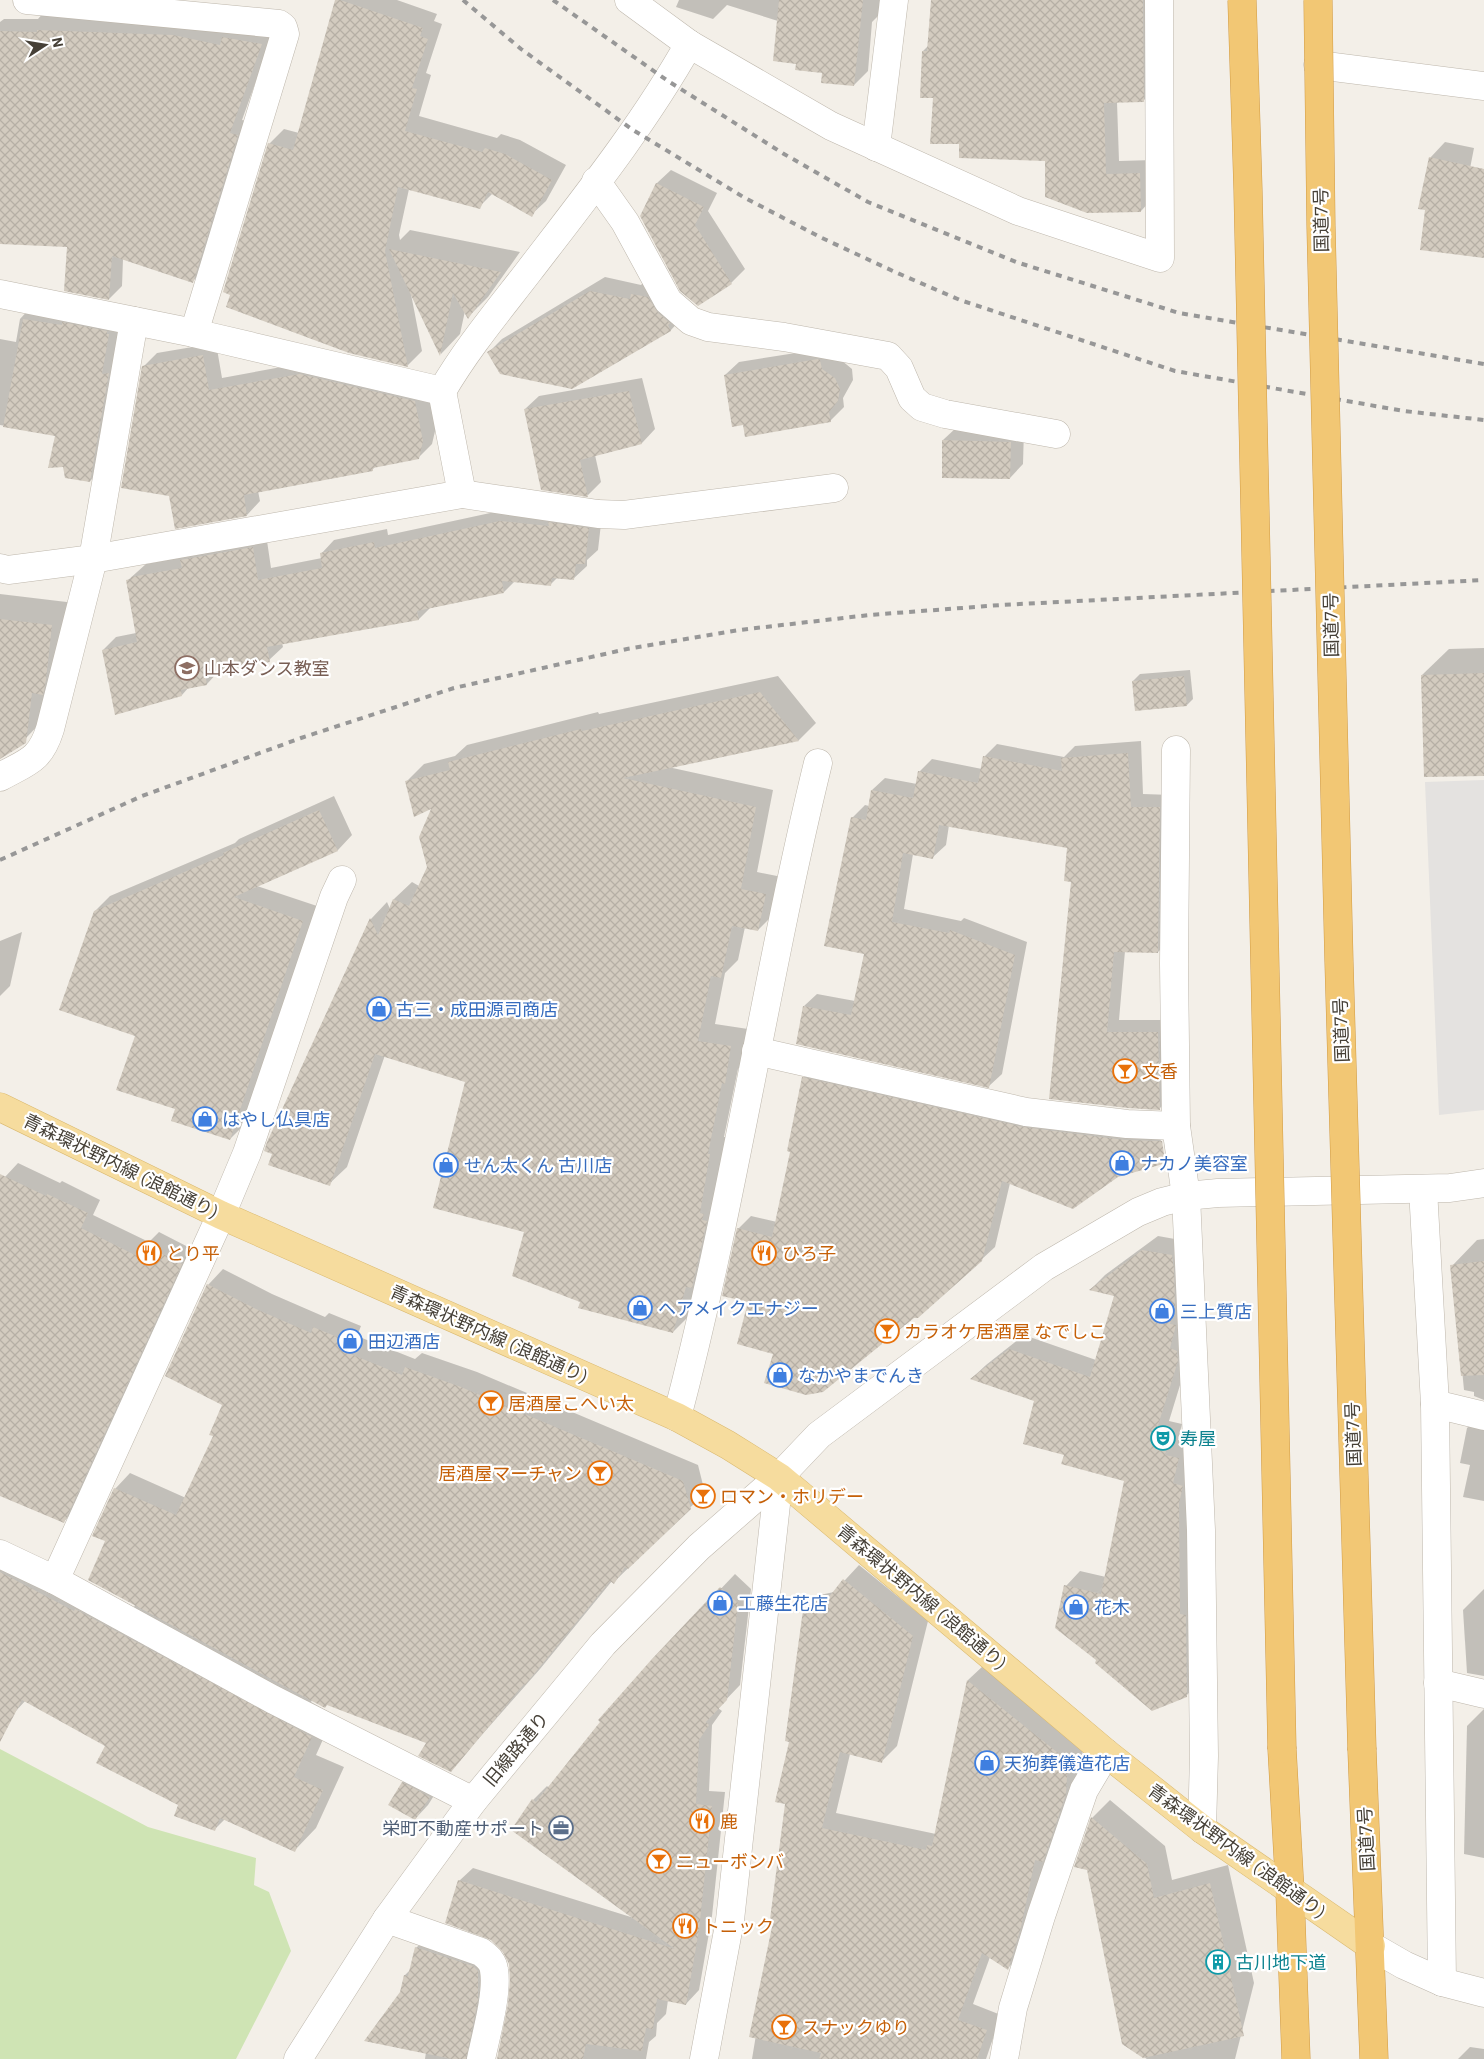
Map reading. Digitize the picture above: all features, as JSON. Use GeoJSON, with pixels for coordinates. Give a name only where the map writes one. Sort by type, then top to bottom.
{"type":"FeatureCollection","features":[{"type":"Feature","properties":{"kind":"highway"},"geometry":{"type":"LineString","coordinates":[[1242,0],[1248,190],[1282,1749],[1290,1892],[1296,2059]]}},
{"type":"Feature","properties":{"kind":"highway","name":"国道7号"},"geometry":{"type":"LineString","coordinates":[[1318,0],[1340,992],[1362,1750],[1374,2059]]}},
{"type":"Feature","properties":{"kind":"main road","name":"青森環状野内線 (浪館通り)"},"geometry":{"type":"LineString","coordinates":[[0,1107],[221,1215],[677,1417],[728,1445],[779,1478],[1106,1753],[1202,1829],[1290,1892],[1371,1946]]}},
{"type":"Feature","properties":{"kind":"street"},"geometry":{"type":"LineString","coordinates":[[27,0],[168,7],[279,24],[284,27],[285,34],[194,333]]}},
{"type":"Feature","properties":{"kind":"street"},"geometry":{"type":"LineString","coordinates":[[629,0],[689,44],[830,126],[1018,211],[1160,258],[1159,0]]}},
{"type":"Feature","properties":{"kind":"street"},"geometry":{"type":"LineString","coordinates":[[876,147],[894,0]]}},
{"type":"Feature","properties":{"kind":"street"},"geometry":{"type":"LineString","coordinates":[[462,494],[442,391],[478,336],[596,181],[668,81],[689,44]]}},
{"type":"Feature","properties":{"kind":"street"},"geometry":{"type":"LineString","coordinates":[[1318,65],[1484,86]]}},
{"type":"Feature","properties":{"kind":"street"},"geometry":{"type":"LineString","coordinates":[[596,181],[625,222],[668,301],[690,321],[708,327],[784,337],[888,356],[899,368],[912,398],[922,407],[945,414],[1056,434]]}},
{"type":"Feature","properties":{"kind":"street"},"geometry":{"type":"LineString","coordinates":[[0,294],[194,333],[442,391]]}},
{"type":"Feature","properties":{"kind":"street"},"geometry":{"type":"LineString","coordinates":[[0,778],[38,755],[46,745],[93,559],[134,321]]}},
{"type":"Feature","properties":{"kind":"street"},"geometry":{"type":"LineString","coordinates":[[0,568],[8,570],[93,559],[462,494],[598,514],[624,515],[834,488]]}},
{"type":"Feature","properties":{"kind":"street"},"geometry":{"type":"LineString","coordinates":[[1176,750],[1174,964],[1176,1126],[1186,1196],[1201,1530],[1204,1756],[1202,1829]]}},
{"type":"Feature","properties":{"kind":"street"},"geometry":{"type":"LineString","coordinates":[[677,1417],[694,1351],[818,763]]}},
{"type":"Feature","properties":{"kind":"street"},"geometry":{"type":"LineString","coordinates":[[55,1580],[221,1215],[247,1153],[334,897],[342,880]]}},
{"type":"Feature","properties":{"kind":"street"},"geometry":{"type":"LineString","coordinates":[[756,1051],[1026,1112],[1127,1124],[1176,1126]]}},
{"type":"Feature","properties":{"kind":"street","name":"旧線路通り"},"geometry":{"type":"LineString","coordinates":[[298,2059],[386,1919],[473,1801],[603,1644],[699,1547],[779,1478],[820,1436],[1044,1267],[1138,1212],[1162,1202],[1186,1196],[1218,1193],[1450,1188],[1484,1183]]}},
{"type":"Feature","properties":{"kind":"street"},"geometry":{"type":"LineString","coordinates":[[1423,1189],[1435,1404],[1442,1982]]}},
{"type":"Feature","properties":{"kind":"street"},"geometry":{"type":"LineString","coordinates":[[1435,1404],[1484,1416]]}},
{"type":"Feature","properties":{"kind":"street"},"geometry":{"type":"LineString","coordinates":[[704,2059],[730,1920],[779,1478]]}},
{"type":"Feature","properties":{"kind":"street"},"geometry":{"type":"LineString","coordinates":[[0,1554],[55,1580],[272,1699],[473,1801]]}},
{"type":"Feature","properties":{"kind":"street"},"geometry":{"type":"LineString","coordinates":[[1438,1683],[1484,1694]]}},
{"type":"Feature","properties":{"kind":"street"},"geometry":{"type":"LineString","coordinates":[[1004,2059],[1013,2008],[1041,1916],[1084,1790],[1106,1753]]}},
{"type":"Feature","properties":{"kind":"street"},"geometry":{"type":"LineString","coordinates":[[386,1919],[481,1952],[491,1960],[494,1970],[494,1988],[481,2059]]}},
{"type":"Feature","properties":{"kind":"street"},"geometry":{"type":"LineString","coordinates":[[1371,1946],[1404,1965],[1442,1982],[1484,1993]]}},
{"type":"Feature","properties":{"kind":"green space"},"geometry":{"type":"Polygon","coordinates":[[[0,1749],[148,1827],[256,1858],[254,1885],[269,1892],[291,1951],[236,2059],[0,2059],[0,1749]]]}},
{"type":"Feature","properties":{"kind":"shaded area"},"geometry":{"type":"Polygon","coordinates":[[[1484,780],[1484,1110],[1439,1115],[1425,782],[1484,780]]]}},
{"type":"Feature","properties":{"kind":"building"},"geometry":{"type":"Polygon","coordinates":[[[335,0],[340,0],[423,28],[420,36],[428,39],[412,88],[417,89],[405,131],[482,152],[485,148],[505,154],[552,180],[532,217],[488,192],[480,209],[398,187],[385,251],[408,367],[349,353],[226,307],[230,295],[223,292],[268,143],[293,150],[335,0]]]}},
{"type":"Feature","properties":{"kind":"building"},"geometry":{"type":"Polygon","coordinates":[[[779,0],[863,0],[854,86],[821,83],[822,73],[795,70],[796,64],[773,61],[779,0]]]}},
{"type":"Feature","properties":{"kind":"building"},"geometry":{"type":"Polygon","coordinates":[[[931,0],[1143,0],[1144,102],[1104,103],[1106,174],[1140,173],[1141,212],[1087,213],[1045,197],[1045,161],[959,158],[959,144],[930,144],[933,98],[920,98],[922,51],[927,51],[931,0]]]}},
{"type":"Feature","properties":{"kind":"building"},"geometry":{"type":"Polygon","coordinates":[[[37,30],[173,35],[220,45],[222,37],[262,44],[230,133],[238,135],[193,283],[112,256],[109,300],[64,291],[67,247],[0,244],[0,31],[37,32],[37,30]]]}},
{"type":"Feature","properties":{"kind":"building"},"geometry":{"type":"Polygon","coordinates":[[[1429,157],[1484,169],[1484,258],[1420,250],[1425,210],[1418,209],[1429,157]]]}},
{"type":"Feature","properties":{"kind":"building"},"geometry":{"type":"Polygon","coordinates":[[[656,183],[704,207],[695,225],[732,284],[698,306],[680,291],[640,216],[656,183]]]}},
{"type":"Feature","properties":{"kind":"building"},"geometry":{"type":"Polygon","coordinates":[[[389,249],[501,272],[468,319],[453,293],[440,356],[389,249]]]}},
{"type":"Feature","properties":{"kind":"building"},"geometry":{"type":"Polygon","coordinates":[[[590,291],[630,299],[631,294],[648,297],[658,313],[670,323],[668,325],[671,331],[572,389],[500,374],[487,352],[590,291]]]}},
{"type":"Feature","properties":{"kind":"building"},"geometry":{"type":"Polygon","coordinates":[[[23,319],[62,325],[62,322],[107,331],[107,334],[109,334],[102,374],[109,373],[90,482],[65,478],[63,467],[48,468],[55,436],[3,427],[23,319]]]}},
{"type":"Feature","properties":{"kind":"building"},"geometry":{"type":"Polygon","coordinates":[[[203,355],[209,390],[300,374],[415,401],[423,441],[419,459],[373,468],[373,471],[244,495],[247,516],[175,529],[169,496],[121,488],[142,366],[203,355]]]}},
{"type":"Feature","properties":{"kind":"building"},"geometry":{"type":"Polygon","coordinates":[[[818,359],[822,369],[835,378],[840,389],[838,401],[829,412],[831,422],[745,437],[743,425],[732,427],[724,375],[818,359]]]}},
{"type":"Feature","properties":{"kind":"building"},"geometry":{"type":"Polygon","coordinates":[[[629,391],[642,444],[580,460],[588,497],[541,490],[524,409],[629,391]]]}},
{"type":"Feature","properties":{"kind":"building"},"geometry":{"type":"Polygon","coordinates":[[[942,440],[1011,442],[1010,479],[942,478],[942,440]]]}},
{"type":"Feature","properties":{"kind":"building"},"geometry":{"type":"Polygon","coordinates":[[[500,521],[549,526],[548,522],[589,528],[585,564],[576,564],[574,580],[552,578],[551,586],[502,581],[504,593],[417,611],[419,620],[267,647],[270,662],[205,673],[207,685],[181,690],[182,696],[115,715],[102,650],[137,642],[126,580],[131,579],[131,577],[182,568],[180,560],[253,547],[258,580],[322,568],[320,553],[374,542],[375,548],[500,521]]]}},
{"type":"Feature","properties":{"kind":"building"},"geometry":{"type":"Polygon","coordinates":[[[0,619],[52,625],[43,695],[32,693],[26,743],[0,759],[0,619]]]}},
{"type":"Feature","properties":{"kind":"building"},"geometry":{"type":"Polygon","coordinates":[[[1484,673],[1484,776],[1424,777],[1421,675],[1484,673]]]}},
{"type":"Feature","properties":{"kind":"building"},"geometry":{"type":"Polygon","coordinates":[[[1184,676],[1187,706],[1135,711],[1132,681],[1184,676]]]}},
{"type":"Feature","properties":{"kind":"building"},"geometry":{"type":"Polygon","coordinates":[[[760,692],[799,741],[623,778],[756,807],[741,889],[766,894],[758,931],[732,926],[721,978],[711,976],[698,1041],[731,1046],[725,1084],[722,1083],[708,1154],[710,1154],[700,1213],[704,1214],[702,1220],[707,1221],[692,1288],[686,1287],[673,1333],[578,1308],[580,1302],[512,1276],[524,1232],[433,1208],[465,1082],[375,1054],[330,1186],[268,1165],[272,1154],[264,1151],[267,1142],[370,918],[378,935],[393,899],[409,906],[427,867],[419,837],[431,809],[414,817],[405,781],[450,770],[448,762],[581,729],[582,731],[760,692]]]}},
{"type":"Feature","properties":{"kind":"building"},"geometry":{"type":"Polygon","coordinates":[[[1128,753],[1131,807],[1160,807],[1158,953],[1114,952],[1107,1032],[1158,1032],[1160,1110],[1049,1099],[1071,882],[1064,881],[1067,848],[939,825],[933,859],[903,853],[892,922],[949,933],[950,930],[1015,955],[989,1088],[796,1044],[803,1006],[851,1015],[864,954],[824,946],[851,817],[866,820],[871,790],[913,798],[918,771],[978,783],[983,756],[1062,771],[1061,758],[1128,753]]]}},
{"type":"Feature","properties":{"kind":"building"},"geometry":{"type":"Polygon","coordinates":[[[319,810],[338,851],[234,897],[303,921],[230,1140],[171,1121],[175,1109],[116,1090],[135,1036],[59,1010],[94,911],[224,855],[223,853],[319,810]]]}},
{"type":"Feature","properties":{"kind":"building"},"geometry":{"type":"Polygon","coordinates":[[[802,1077],[1023,1127],[1125,1140],[1162,1141],[1165,1161],[1163,1164],[1118,1177],[1073,1209],[1002,1181],[982,1261],[918,1318],[914,1318],[893,1335],[884,1332],[882,1344],[823,1392],[806,1395],[764,1383],[773,1354],[737,1344],[748,1302],[722,1296],[737,1228],[772,1237],[790,1152],[787,1151],[802,1077]]]}},
{"type":"Feature","properties":{"kind":"building"},"geometry":{"type":"Polygon","coordinates":[[[0,1174],[88,1213],[81,1228],[139,1257],[145,1245],[182,1264],[64,1523],[0,1496],[0,1174]]]}},
{"type":"Feature","properties":{"kind":"building"},"geometry":{"type":"Polygon","coordinates":[[[1142,1250],[1172,1255],[1174,1269],[1175,1307],[1170,1324],[1176,1325],[1170,1348],[1177,1351],[1178,1361],[1155,1435],[1169,1439],[1165,1455],[1179,1458],[1173,1483],[1183,1486],[1179,1503],[1180,1614],[1186,1615],[1187,1697],[1152,1711],[1095,1663],[1096,1660],[1055,1628],[1064,1585],[1101,1594],[1124,1481],[1061,1464],[1064,1455],[1023,1444],[1034,1401],[970,1379],[1009,1349],[1090,1377],[1114,1296],[1089,1290],[1142,1250]]]}},
{"type":"Feature","properties":{"kind":"building"},"geometry":{"type":"Polygon","coordinates":[[[1484,1261],[1484,1375],[1461,1376],[1450,1265],[1484,1261]]]}},
{"type":"Feature","properties":{"kind":"building"},"geometry":{"type":"Polygon","coordinates":[[[207,1284],[256,1309],[311,1333],[313,1327],[347,1341],[343,1351],[402,1375],[405,1367],[461,1387],[683,1481],[691,1509],[628,1569],[625,1567],[614,1584],[610,1581],[451,1772],[418,1756],[426,1743],[327,1705],[325,1708],[88,1580],[105,1541],[92,1536],[114,1488],[176,1515],[213,1436],[209,1435],[222,1405],[165,1376],[207,1284]]]}},
{"type":"Feature","properties":{"kind":"building"},"geometry":{"type":"Polygon","coordinates":[[[0,1572],[74,1611],[75,1609],[312,1737],[294,1777],[323,1790],[295,1852],[220,1818],[215,1831],[174,1816],[178,1805],[96,1763],[105,1746],[22,1700],[0,1742],[0,1572]]]}},
{"type":"Feature","properties":{"kind":"building"},"geometry":{"type":"Polygon","coordinates":[[[843,1579],[913,1636],[882,1763],[840,1752],[822,1828],[926,1850],[927,1845],[932,1846],[967,1680],[1068,1761],[1066,1794],[1043,1862],[1035,1860],[1021,1927],[1008,1970],[982,1953],[958,2020],[987,2030],[977,2059],[819,2059],[821,2053],[749,2037],[772,1927],[769,1927],[785,1804],[775,1802],[789,1742],[785,1741],[803,1610],[822,1606],[843,1579]]]}},
{"type":"Feature","properties":{"kind":"building"},"geometry":{"type":"Polygon","coordinates":[[[720,1587],[738,1603],[727,1700],[706,1722],[709,1725],[699,1740],[696,1804],[712,1806],[699,1930],[686,2005],[657,1999],[653,2029],[646,2028],[642,2051],[586,2044],[583,2059],[497,2059],[508,2004],[509,1964],[503,1952],[491,1940],[445,1923],[458,1880],[675,1949],[511,1830],[532,1799],[536,1802],[600,1722],[598,1720],[720,1587]]]}},
{"type":"Feature","properties":{"kind":"building"},"geometry":{"type":"Polygon","coordinates":[[[402,1782],[430,1797],[415,1820],[388,1805],[402,1782]]]}},
{"type":"Feature","properties":{"kind":"building"},"geometry":{"type":"Polygon","coordinates":[[[1091,1817],[1147,1864],[1154,1898],[1210,1883],[1244,2036],[1143,2058],[1122,2044],[1087,1870],[1074,1867],[1091,1817]]]}},
{"type":"Feature","properties":{"kind":"building"},"geometry":{"type":"Polygon","coordinates":[[[415,1947],[473,1966],[478,1971],[478,2000],[466,2059],[452,2059],[364,2041],[400,1992],[404,1975],[408,1976],[415,1947]]]}},
{"type":"Feature","properties":{"kind":"railway"},"geometry":{"type":"LineString","coordinates":[[463,0],[521,49],[633,130],[745,198],[822,238],[960,300],[1175,371],[1404,411],[1484,420]]}},
{"type":"Feature","properties":{"kind":"railway"},"geometry":{"type":"LineString","coordinates":[[553,0],[668,81],[784,154],[868,202],[1016,262],[1179,313],[1484,364]]}},
{"type":"Feature","properties":{"kind":"railway"},"geometry":{"type":"LineString","coordinates":[[0,860],[142,796],[301,738],[454,688],[627,649],[739,630],[869,615],[1001,605],[1484,580]]}},
{"type":"Feature","properties":{"kind":"place","name":"山本ダンス教室"},"geometry":{"type":"Point","coordinates":[187,668]}},
{"type":"Feature","properties":{"kind":"place","name":"古三・成田源司商店"},"geometry":{"type":"Point","coordinates":[379,1009]}},
{"type":"Feature","properties":{"kind":"place","name":"文香"},"geometry":{"type":"Point","coordinates":[1125,1071]}},
{"type":"Feature","properties":{"kind":"place","name":"はやし仏具店"},"geometry":{"type":"Point","coordinates":[205,1119]}},
{"type":"Feature","properties":{"kind":"place","name":"ナカノ美容室"},"geometry":{"type":"Point","coordinates":[1122,1163]}},
{"type":"Feature","properties":{"kind":"place","name":"せん太くん 古川店"},"geometry":{"type":"Point","coordinates":[446,1165]}},
{"type":"Feature","properties":{"kind":"place","name":"とり平"},"geometry":{"type":"Point","coordinates":[149,1253]}},
{"type":"Feature","properties":{"kind":"place","name":"ひろ子"},"geometry":{"type":"Point","coordinates":[764,1253]}},
{"type":"Feature","properties":{"kind":"place","name":"ヘアメイクエナジー"},"geometry":{"type":"Point","coordinates":[640,1308]}},
{"type":"Feature","properties":{"kind":"place","name":"三上質店"},"geometry":{"type":"Point","coordinates":[1162,1311]}},
{"type":"Feature","properties":{"kind":"place","name":"カラオケ居酒屋 なでしこ"},"geometry":{"type":"Point","coordinates":[887,1331]}},
{"type":"Feature","properties":{"kind":"place","name":"田辺酒店"},"geometry":{"type":"Point","coordinates":[350,1341]}},
{"type":"Feature","properties":{"kind":"place","name":"なかやまでんき"},"geometry":{"type":"Point","coordinates":[780,1375]}},
{"type":"Feature","properties":{"kind":"place","name":"居酒屋こへい太"},"geometry":{"type":"Point","coordinates":[491,1403]}},
{"type":"Feature","properties":{"kind":"place","name":"寿屋"},"geometry":{"type":"Point","coordinates":[1163,1438]}},
{"type":"Feature","properties":{"kind":"place","name":"居酒屋マーチャン"},"geometry":{"type":"Point","coordinates":[600,1473]}},
{"type":"Feature","properties":{"kind":"place","name":"ロマン・ホリデー"},"geometry":{"type":"Point","coordinates":[703,1496]}},
{"type":"Feature","properties":{"kind":"place","name":"工藤生花店"},"geometry":{"type":"Point","coordinates":[720,1603]}},
{"type":"Feature","properties":{"kind":"place","name":"花木"},"geometry":{"type":"Point","coordinates":[1076,1607]}},
{"type":"Feature","properties":{"kind":"place","name":"天狗葬儀造花店"},"geometry":{"type":"Point","coordinates":[987,1763]}},
{"type":"Feature","properties":{"kind":"place","name":"鹿"},"geometry":{"type":"Point","coordinates":[702,1821]}},
{"type":"Feature","properties":{"kind":"place","name":"栄町不動産サポート"},"geometry":{"type":"Point","coordinates":[561,1828]}},
{"type":"Feature","properties":{"kind":"place","name":"ニューボンバ"},"geometry":{"type":"Point","coordinates":[659,1861]}},
{"type":"Feature","properties":{"kind":"place","name":"トニック"},"geometry":{"type":"Point","coordinates":[685,1926]}},
{"type":"Feature","properties":{"kind":"place","name":"古川地下道"},"geometry":{"type":"Point","coordinates":[1218,1962]}},
{"type":"Feature","properties":{"kind":"place","name":"スナックゆり"},"geometry":{"type":"Point","coordinates":[784,2027]}}]}
